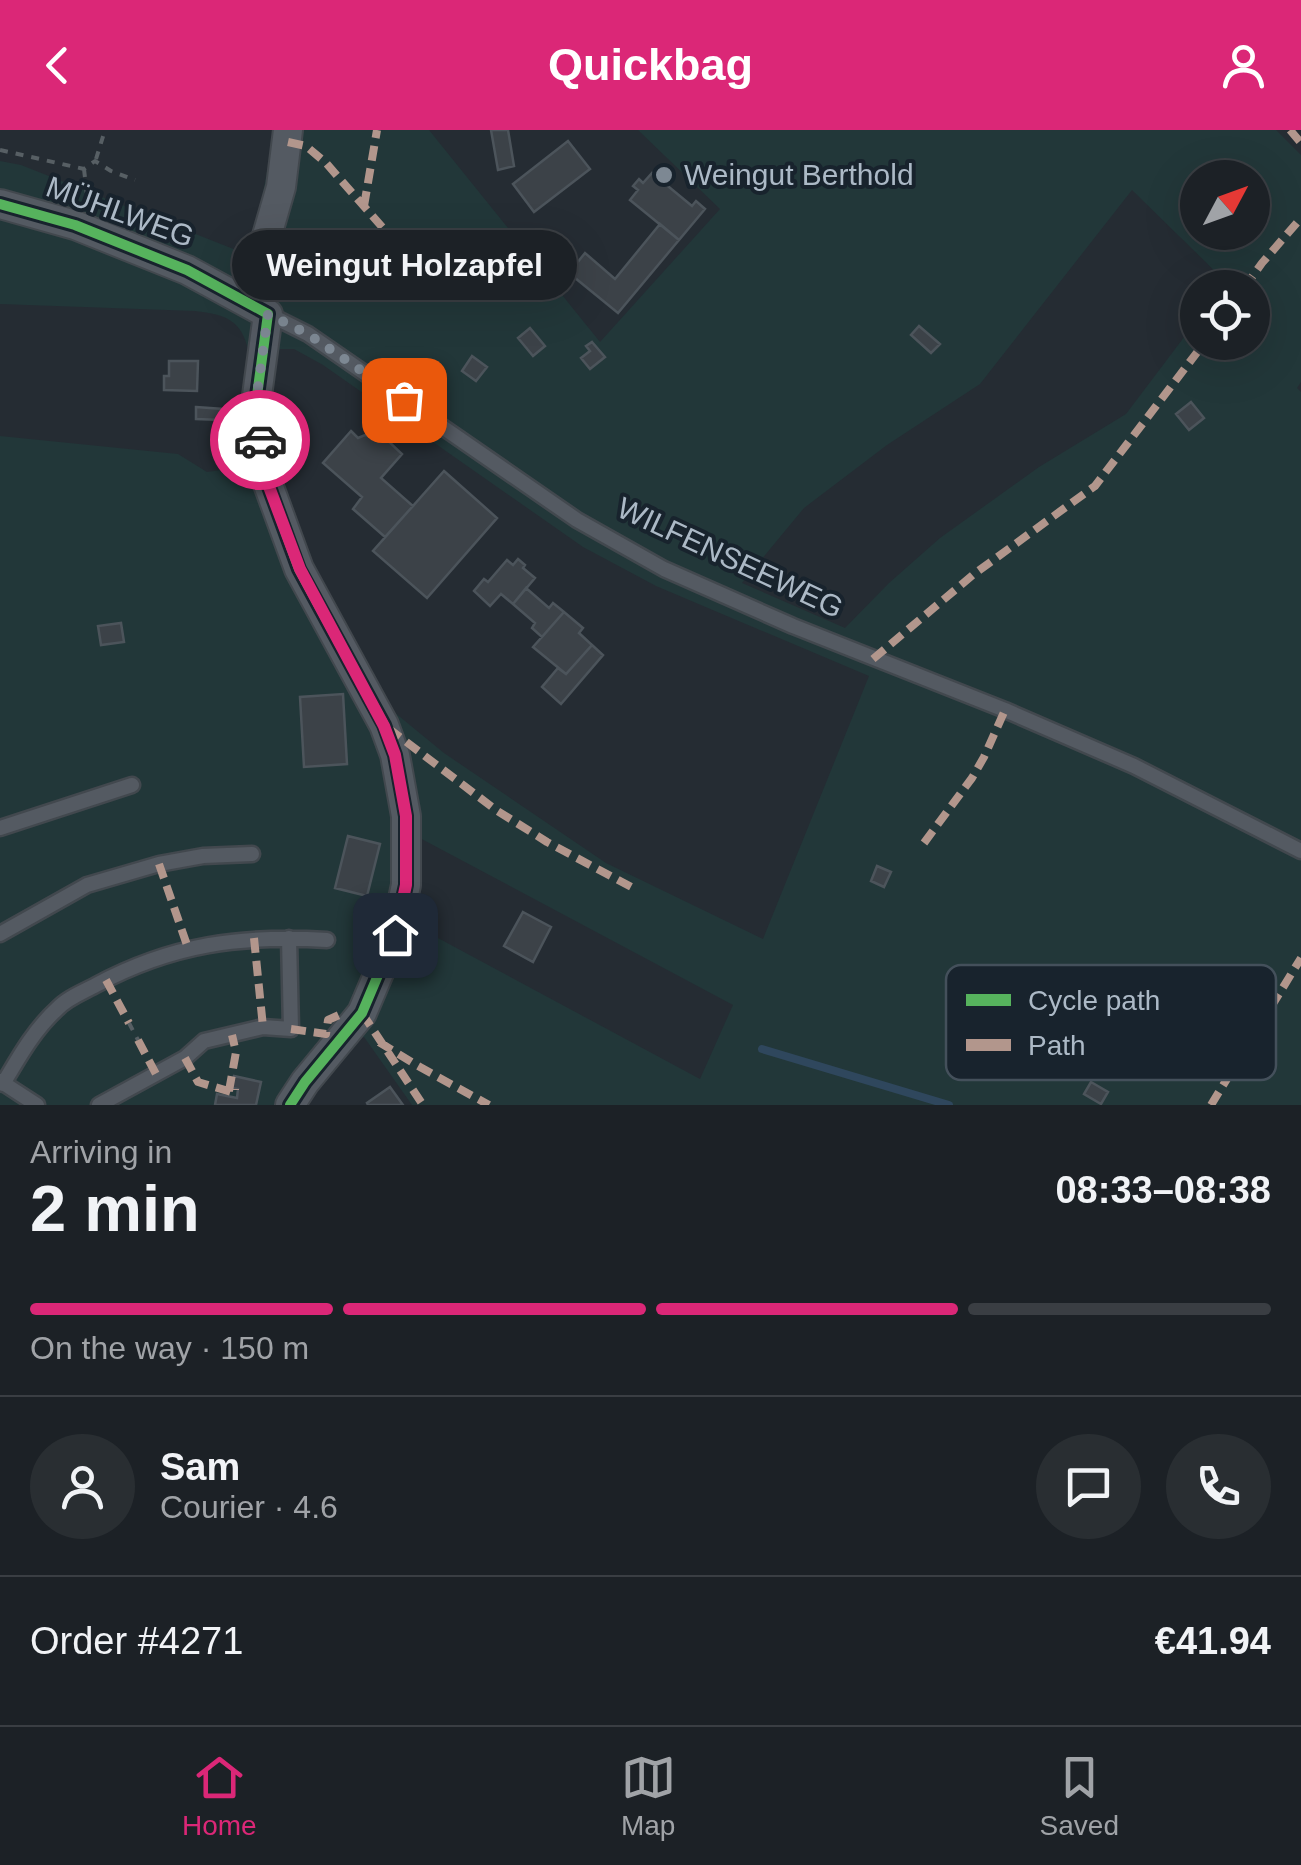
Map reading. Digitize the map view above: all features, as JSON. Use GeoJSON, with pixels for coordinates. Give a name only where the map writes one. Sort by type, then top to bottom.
{"type":"FeatureCollection","features":[{"type":"Feature","properties":{"kind":"street"},"geometry":{"type":"LineString","coordinates":[[288,130],[258,308],[256,402],[265,476],[300,569],[384,726],[395,755],[406,816],[406,885],[395,935],[362,1013],[290,1105]]}},
{"type":"Feature","properties":{"kind":"street","name":"MÜHLWEG"},"geometry":{"type":"LineString","coordinates":[[0,204],[91,232],[187,270],[258,308]]}},
{"type":"Feature","properties":{"kind":"lane","name":"WILFENSEEWEG"},"geometry":{"type":"LineString","coordinates":[[258,308],[308,334],[577,520],[664,569],[1134,766],[1301,851]]}},
{"type":"Feature","properties":{"kind":"lane"},"geometry":{"type":"LineString","coordinates":[[0,828],[132,785]]}},
{"type":"Feature","properties":{"kind":"lane"},"geometry":{"type":"LineString","coordinates":[[0,934],[87,885],[159,864],[203,856],[252,854]]}},
{"type":"Feature","properties":{"kind":"lane"},"geometry":{"type":"LineString","coordinates":[[37,1105],[2,1082],[37,1030],[60,1005],[106,980],[188,948],[254,938],[327,940]]}},
{"type":"Feature","properties":{"kind":"lane"},"geometry":{"type":"LineString","coordinates":[[99,1105],[185,1058],[204,1040],[263,1027],[291,1029],[290,938]]}},
{"type":"Feature","properties":{"kind":"path"},"geometry":{"type":"LineString","coordinates":[[0,150],[84,168],[95,161],[105,130]]}},
{"type":"Feature","properties":{"kind":"path"},"geometry":{"type":"LineString","coordinates":[[95,161],[135,180]]}},
{"type":"Feature","properties":{"kind":"path"},"geometry":{"type":"LineString","coordinates":[[84,168],[91,232]]}},
{"type":"Feature","properties":{"kind":"path"},"geometry":{"type":"LineString","coordinates":[[129,1023],[138,1040]]}},
{"type":"Feature","properties":{"kind":"green space"},"geometry":{"type":"Polygon","coordinates":[[[275,130],[429,130],[600,342],[720,209],[638,130],[1276,130],[1301,155],[1301,382],[1297,388],[1301,392],[1301,1105],[412,1105],[364,1037],[358,1039],[306,1105],[0,1105],[0,436],[178,454],[207,472],[250,466],[249,353],[242,333],[231,321],[195,311],[0,304],[0,161],[21,165],[236,250],[254,239],[275,130]],[[1180,160],[1180,237],[1132,190],[980,384],[887,445],[804,508],[742,583],[845,628],[940,538],[1039,467],[1126,414],[1180,343],[1180,360],[1270,360],[1270,270],[1214,270],[1193,250],[1270,250],[1270,160],[1180,160]],[[280,349],[273,361],[267,391],[274,477],[307,565],[365,670],[394,712],[444,753],[606,863],[763,939],[869,676],[656,586],[583,547],[323,365],[294,349],[280,349]],[[416,836],[410,923],[700,1079],[733,1005],[416,836]]]}},
{"type":"Feature","properties":{"kind":"building"},"geometry":{"type":"Polygon","coordinates":[[[491,130],[508,130],[514,166],[498,170],[491,130]]]}},
{"type":"Feature","properties":{"kind":"building"},"geometry":{"type":"Polygon","coordinates":[[[568,141],[590,169],[534,212],[513,184],[568,141]]]}},
{"type":"Feature","properties":{"kind":"building"},"geometry":{"type":"Polygon","coordinates":[[[652,173],[692,206],[696,201],[705,209],[679,240],[630,200],[638,190],[633,186],[639,179],[643,183],[652,173]]]}},
{"type":"Feature","properties":{"kind":"building"},"geometry":{"type":"Polygon","coordinates":[[[660,224],[679,240],[618,313],[569,273],[585,253],[615,279],[660,224]]]}},
{"type":"Feature","properties":{"kind":"building"},"geometry":{"type":"Polygon","coordinates":[[[919,326],[940,344],[931,353],[911,335],[919,326]]]}},
{"type":"Feature","properties":{"kind":"building"},"geometry":{"type":"Polygon","coordinates":[[[530,328],[545,346],[533,356],[518,338],[530,328]]]}},
{"type":"Feature","properties":{"kind":"building"},"geometry":{"type":"Polygon","coordinates":[[[592,342],[605,357],[590,369],[581,358],[590,351],[586,346],[592,342]]]}},
{"type":"Feature","properties":{"kind":"building"},"geometry":{"type":"Polygon","coordinates":[[[472,356],[487,367],[476,381],[462,371],[472,356]]]}},
{"type":"Feature","properties":{"kind":"building"},"geometry":{"type":"Polygon","coordinates":[[[169,361],[198,361],[197,391],[164,390],[169,361]]]}},
{"type":"Feature","properties":{"kind":"building"},"geometry":{"type":"Polygon","coordinates":[[[1191,402],[1204,418],[1189,430],[1176,414],[1191,402]]]}},
{"type":"Feature","properties":{"kind":"building"},"geometry":{"type":"Polygon","coordinates":[[[196,407],[223,409],[222,420],[196,419],[196,407]]]}},
{"type":"Feature","properties":{"kind":"building"},"geometry":{"type":"Polygon","coordinates":[[[351,431],[358,438],[372,437],[376,432],[402,454],[381,478],[413,506],[385,537],[353,509],[362,497],[323,463],[351,431]]]}},
{"type":"Feature","properties":{"kind":"building"},"geometry":{"type":"Polygon","coordinates":[[[444,471],[497,518],[427,598],[373,551],[444,471]]]}},
{"type":"Feature","properties":{"kind":"building"},"geometry":{"type":"Polygon","coordinates":[[[518,559],[535,578],[513,604],[501,594],[490,606],[474,591],[484,579],[488,582],[507,560],[513,565],[518,559]]]}},
{"type":"Feature","properties":{"kind":"building"},"geometry":{"type":"Polygon","coordinates":[[[526,588],[549,608],[553,603],[564,612],[542,637],[532,628],[535,623],[513,604],[526,588]]]}},
{"type":"Feature","properties":{"kind":"building"},"geometry":{"type":"Polygon","coordinates":[[[564,612],[583,628],[579,633],[592,645],[566,674],[533,647],[564,612]]]}},
{"type":"Feature","properties":{"kind":"building"},"geometry":{"type":"Polygon","coordinates":[[[121,623],[124,642],[101,645],[98,626],[121,623]]]}},
{"type":"Feature","properties":{"kind":"building"},"geometry":{"type":"Polygon","coordinates":[[[592,645],[603,655],[561,704],[542,687],[558,668],[566,674],[592,645]]]}},
{"type":"Feature","properties":{"kind":"building"},"geometry":{"type":"Polygon","coordinates":[[[343,694],[347,764],[304,767],[300,697],[343,694]]]}},
{"type":"Feature","properties":{"kind":"building"},"geometry":{"type":"Polygon","coordinates":[[[348,836],[380,844],[367,896],[335,888],[348,836]]]}},
{"type":"Feature","properties":{"kind":"building"},"geometry":{"type":"Polygon","coordinates":[[[877,866],[891,872],[884,887],[871,881],[877,866]]]}},
{"type":"Feature","properties":{"kind":"building"},"geometry":{"type":"Polygon","coordinates":[[[523,912],[551,927],[533,962],[504,946],[523,912]]]}},
{"type":"Feature","properties":{"kind":"building"},"geometry":{"type":"Polygon","coordinates":[[[234,1076],[261,1082],[256,1105],[215,1105],[217,1094],[237,1098],[238,1089],[232,1088],[234,1076]]]}},
{"type":"Feature","properties":{"kind":"building"},"geometry":{"type":"Polygon","coordinates":[[[1091,1082],[1108,1092],[1101,1104],[1084,1094],[1091,1082]]]}},
{"type":"Feature","properties":{"kind":"building"},"geometry":{"type":"Polygon","coordinates":[[[390,1087],[403,1105],[368,1105],[367,1103],[390,1087]]]}},
{"type":"Feature","properties":{"kind":"waterway"},"geometry":{"type":"LineString","coordinates":[[762,1049],[949,1105]]}},
{"type":"Feature","properties":{"kind":"marked path"},"geometry":{"type":"LineString","coordinates":[[364,206],[377,130]]}},
{"type":"Feature","properties":{"kind":"marked path"},"geometry":{"type":"LineString","coordinates":[[1290,130],[1301,143]]}},
{"type":"Feature","properties":{"kind":"marked path"},"geometry":{"type":"LineString","coordinates":[[288,142],[306,146],[326,163],[440,293]]}},
{"type":"Feature","properties":{"kind":"marked path"},"geometry":{"type":"LineString","coordinates":[[1257,270],[1301,218]]}},
{"type":"Feature","properties":{"kind":"marked path"},"geometry":{"type":"LineString","coordinates":[[873,659],[974,574],[1095,486],[1191,360]]}},
{"type":"Feature","properties":{"kind":"marked path"},"geometry":{"type":"LineString","coordinates":[[924,843],[972,778],[1005,710]]}},
{"type":"Feature","properties":{"kind":"marked path"},"geometry":{"type":"LineString","coordinates":[[388,728],[496,810],[635,889]]}},
{"type":"Feature","properties":{"kind":"marked path"},"geometry":{"type":"LineString","coordinates":[[159,864],[188,948]]}},
{"type":"Feature","properties":{"kind":"marked path"},"geometry":{"type":"LineString","coordinates":[[254,938],[263,1027]]}},
{"type":"Feature","properties":{"kind":"marked path"},"geometry":{"type":"LineString","coordinates":[[1276,999],[1301,958]]}},
{"type":"Feature","properties":{"kind":"marked path"},"geometry":{"type":"LineString","coordinates":[[106,980],[129,1023]]}},
{"type":"Feature","properties":{"kind":"marked path"},"geometry":{"type":"LineString","coordinates":[[362,1013],[423,1105]]}},
{"type":"Feature","properties":{"kind":"marked path"},"geometry":{"type":"LineString","coordinates":[[291,1029],[326,1034],[328,1020],[339,1015]]}},
{"type":"Feature","properties":{"kind":"marked path"},"geometry":{"type":"LineString","coordinates":[[229,1091],[236,1052],[232,1035]]}},
{"type":"Feature","properties":{"kind":"marked path"},"geometry":{"type":"LineString","coordinates":[[138,1040],[156,1074]]}},
{"type":"Feature","properties":{"kind":"marked path"},"geometry":{"type":"LineString","coordinates":[[379,1042],[489,1105]]}},
{"type":"Feature","properties":{"kind":"marked path"},"geometry":{"type":"LineString","coordinates":[[185,1058],[198,1082],[235,1093],[235,1089]]}},
{"type":"Feature","properties":{"kind":"marked path"},"geometry":{"type":"LineString","coordinates":[[1211,1105],[1226,1080]]}},
{"type":"Feature","properties":{"kind":"cycle path"},"geometry":{"type":"LineString","coordinates":[[0,204],[75,225],[187,270],[268,314],[256,403],[265,476],[299,569],[384,725],[395,755],[406,816],[406,885],[395,935],[362,1013],[290,1105]]}},
{"type":"Feature","properties":{"kind":"way so far"},"geometry":{"type":"LineString","coordinates":[[260,440],[256,402],[268,314],[308,334],[404,400]]}},
{"type":"Feature","properties":{"kind":"place","name":"Weingut Berthold"},"geometry":{"type":"Point","coordinates":[664,175]}},
{"type":"Feature","properties":{"kind":"place","name":"Weingut Holzapfel"},"geometry":{"type":"Point","coordinates":[404,400]}},
{"type":"Feature","properties":{"kind":"route"},"geometry":{"type":"LineString","coordinates":[[260,440],[265,476],[300,569],[384,726],[395,755],[406,816],[406,885],[395,935]]}}]}
